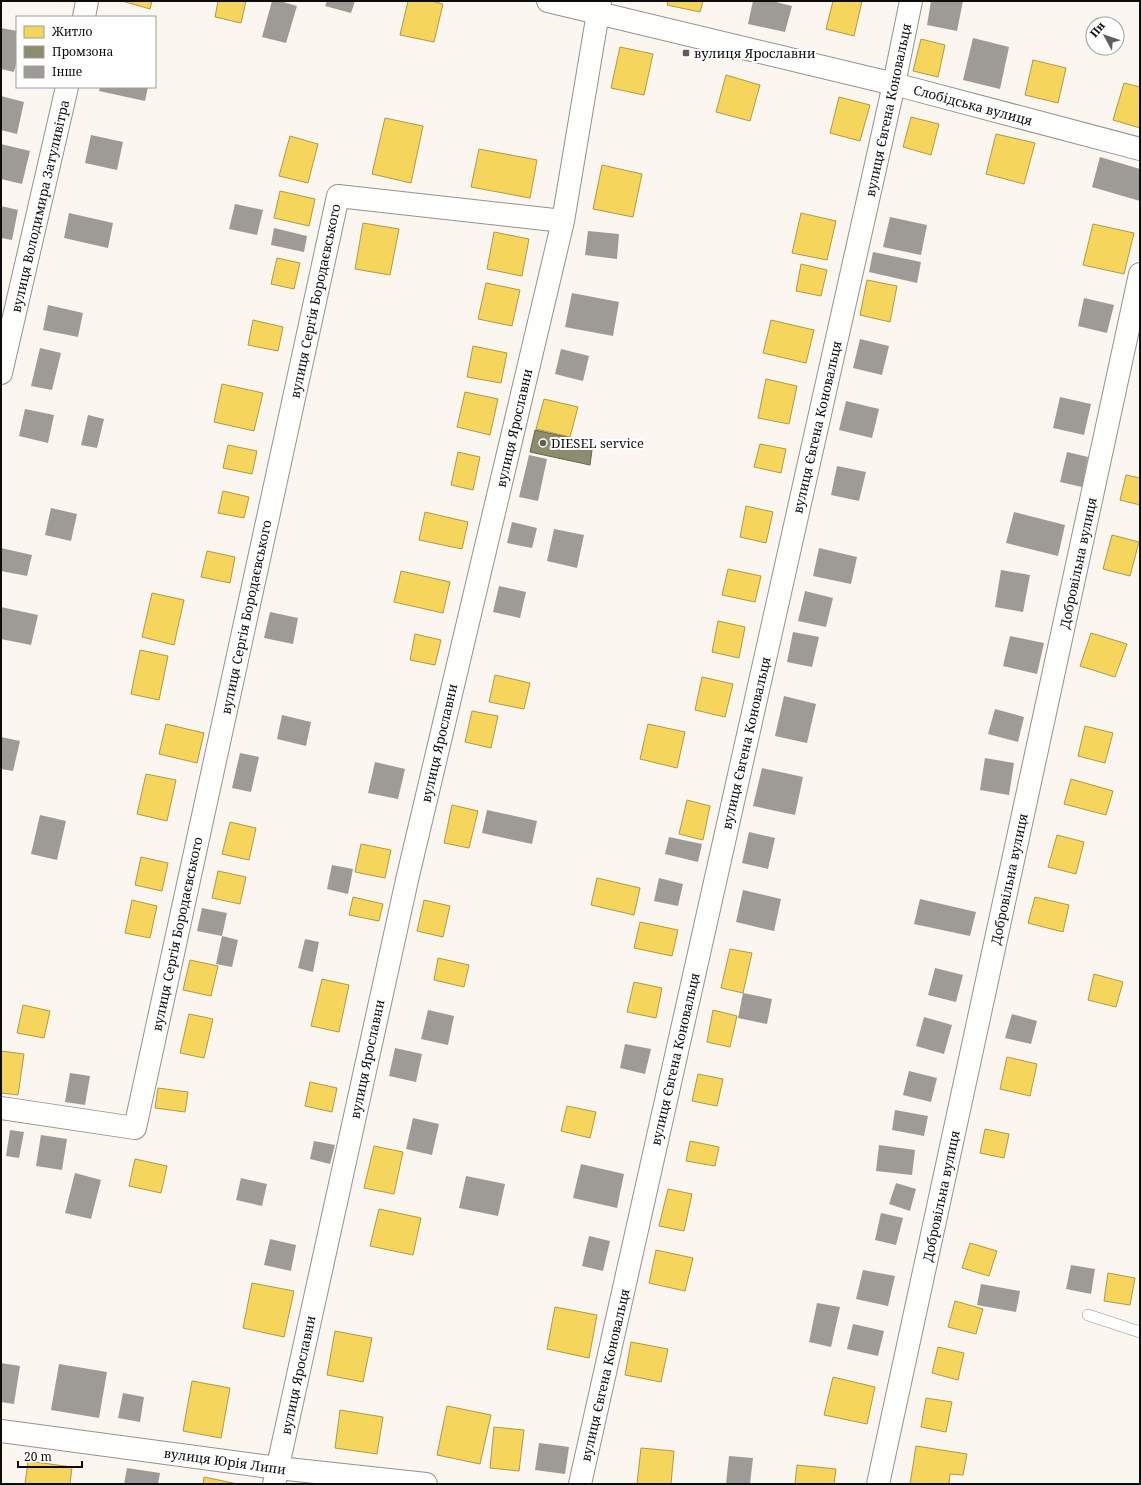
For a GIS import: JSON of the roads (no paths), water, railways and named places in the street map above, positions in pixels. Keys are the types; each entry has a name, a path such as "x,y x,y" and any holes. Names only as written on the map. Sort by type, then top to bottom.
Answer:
{"street":[{"path":"84,16 87,1"},
{"name":"Слобідська вулиця","path":"548,1 598,7 1140,149"},
{"name":"вулиця Євгена Коновальця","path":"580,1484 894,84 911,1"},
{"name":"вулиця Ярославни","path":"276,1476 406,880 563,221 598,7"},
{"name":"вулиця Володимира Затуливітра","path":"1,373 67,88"},
{"name":"вулиця Сергія Бородаєвського","path":"1,1108 135,1128 338,196 563,221"},
{"name":"Добровільна вулиця","path":"878,1484 1140,274"},
{"name":"вулиця Юрія Липи","path":"1,1431 276,1476 426,1484"}],"lane":[{"path":"1088,1315 1140,1332"}],"place":[{"name":"вулиця Ярославни","path":"686,53"},
{"name":"DIESEL service","path":"543,443"}]}
